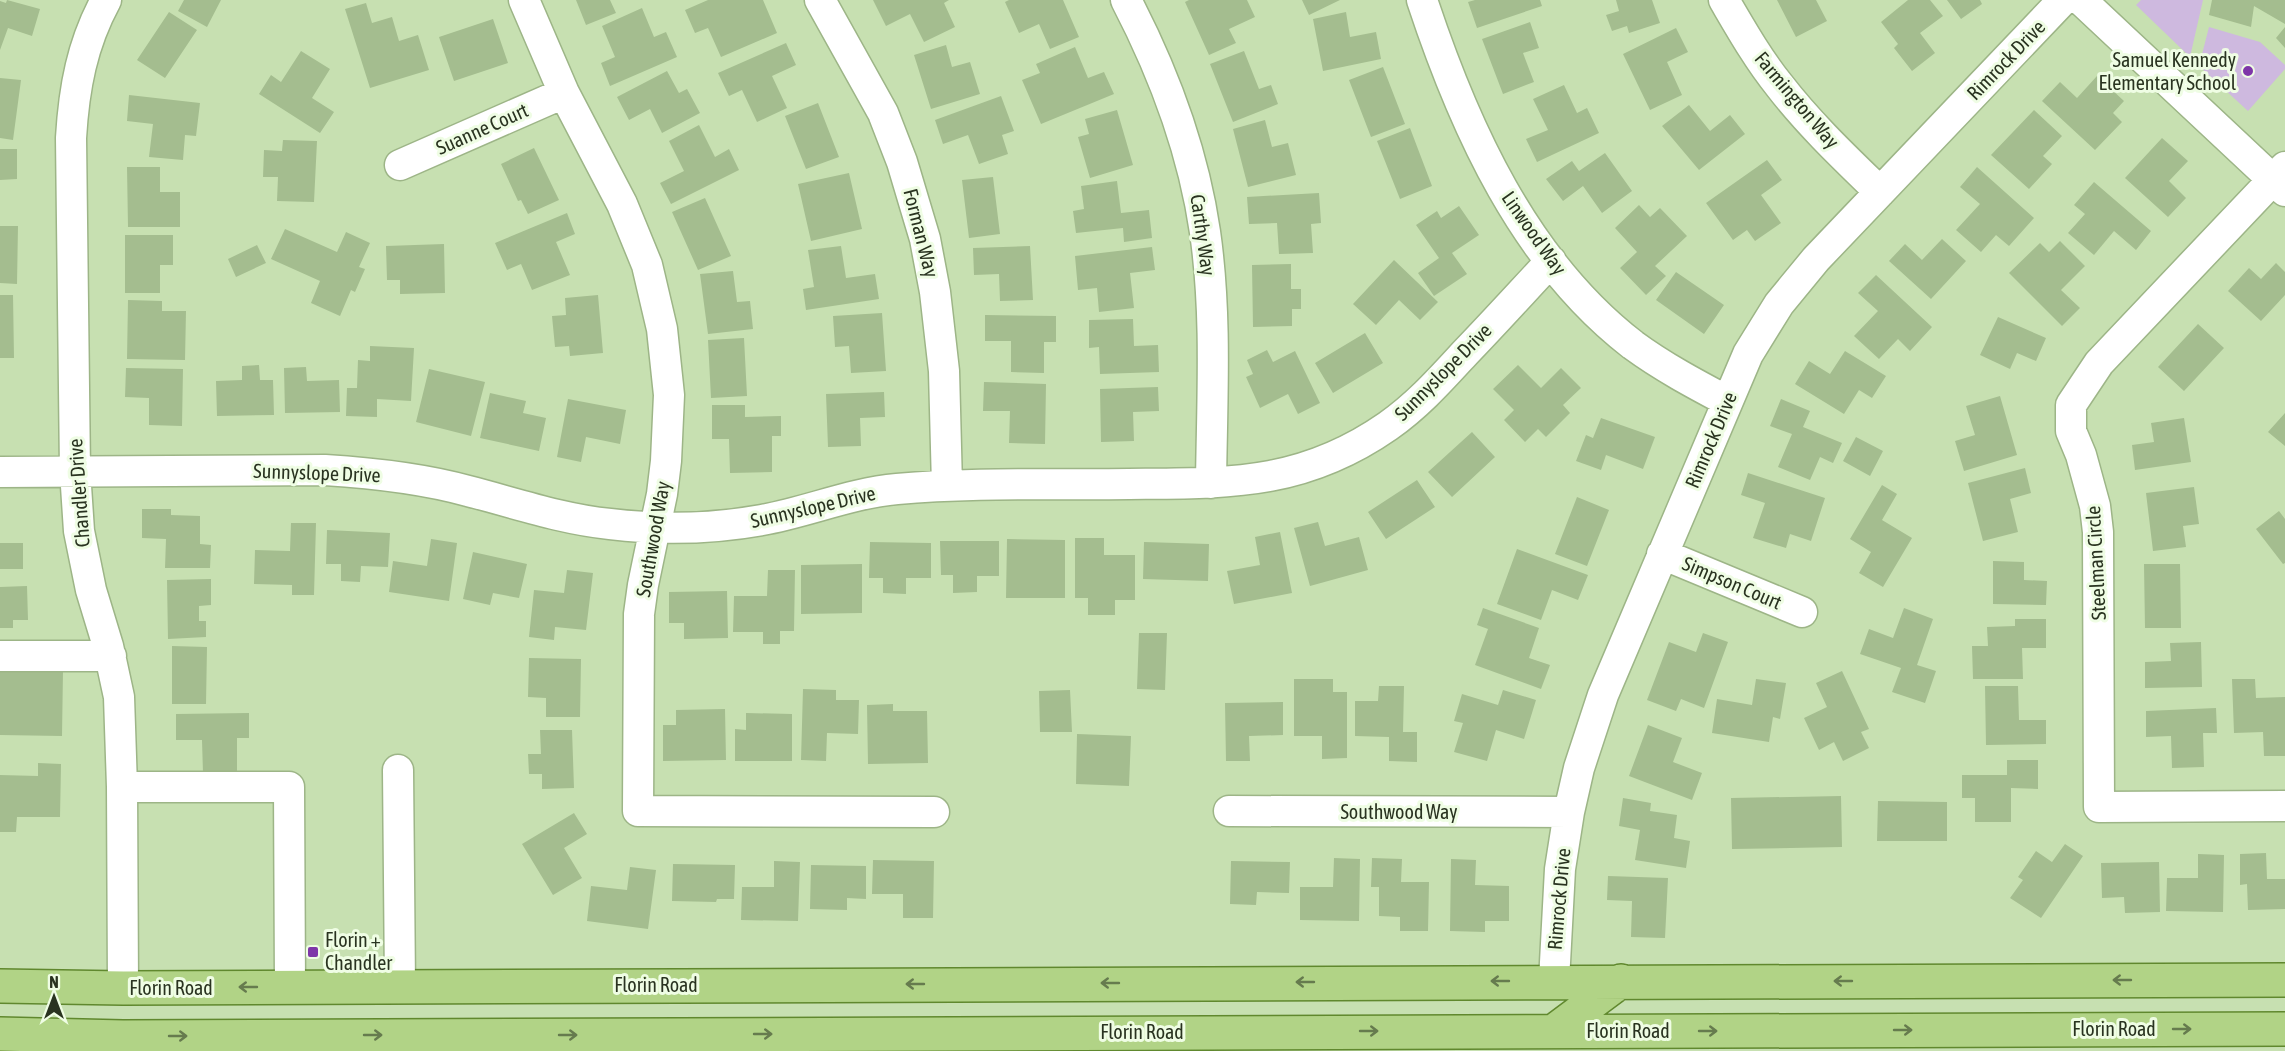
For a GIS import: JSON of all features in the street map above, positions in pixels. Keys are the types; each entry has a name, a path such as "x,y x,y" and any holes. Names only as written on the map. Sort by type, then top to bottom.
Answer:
{"main road":[{"name":"Florin Road","path":"0,986 123,988 2285,980"},
{"path":"1482,1030 1554,981"},
{"path":"1554,1041 1621,981"},
{"path":"123,1044 188,987"},
{"path":"56,1034 123,988"},
{"name":"Florin Road","path":"0,1034 56,1034 123,1044 1482,1030 1554,1041 2285,1029"}],"street":[{"name":"Chandler Drive","path":"106,0 85,47 73,104 71,138 75,471 79,531 91,590 111,656 119,697 123,988"},
{"name":"Southwood Way","path":"524,0 564,93 622,204 647,265 662,329 669,395 669,428 662,494 639,614 638,812 934,812"},
{"name":"Forman Way","path":"820,0 883,113 902,162 925,239 935,292 944,371 947,486"},
{"name":"Carthy Way","path":"1126,0 1157,63 1181,129 1201,210 1212,304 1211,483"},
{"name":"Linwood Way","path":"1422,0 1461,108 1485,157 1512,204 1551,261 1588,305 1632,344 1681,376 1727,400"},
{"name":"Farmington Way","path":"1724,0 1779,85 1824,138 1880,192"},
{"name":"Rimrock Drive","path":"1554,981 1560,869 1579,768 1604,695 1748,354 1779,304 1816,259 2063,0"},
{"path":"2094,4 2281,179"},
{"name":"Suanne Court","path":"400,165 564,93"},
{"name":"Steelman Circle","path":"2281,179 2099,363 2071,405 2071,431 2087,476 2095,506 2098,532 2099,807 2285,806"},
{"name":"Sunnyslope Drive","path":"0,472 324,470 360,472 396,476 465,490 554,515 608,524 654,528 708,526 763,520 868,493 894,489 947,486 1239,482 1293,472 1343,453 1382,430 1431,390 1551,261"},
{"name":"Simpson Court","path":"1662,554 1802,612"},
{"path":"0,656 111,656"},
{"path":"398,770 400,986"},
{"path":"122,787 289,787 290,987"},
{"name":"Southwood Way","path":"1229,812 1569,812"}],"shaded area":[{"path":"2141,0 2203,0 2190,57 2136,5"},
{"path":"2209,27 2260,42 2285,65 2285,69 2248,111 2199,66"}],"building":[{"path":"7,0 40,9 32,36 8,28 0,50 0,1 6,3"},
{"path":"184,0 221,0 207,27 178,11"},
{"path":"576,0 610,0 616,13 586,25"},
{"path":"708,0 763,0 777,33 721,57 708,28 695,33 685,10"},
{"path":"873,0 949,0 944,3 955,27 924,42 910,14 886,26"},
{"path":"1009,0 1063,0 1079,37 1050,49 1039,24 1019,33 1005,2"},
{"path":"1189,0 1247,0 1255,17 1229,29 1236,43 1209,55 1185,2"},
{"path":"1302,0 1340,0 1309,15"},
{"path":"1475,0 1540,0 1542,6 1477,28 1468,2"},
{"path":"1616,0 1652,0 1660,23 1629,33 1627,26 1612,31 1606,15 1619,11"},
{"path":"1777,0 1816,0 1827,21 1796,37"},
{"path":"1908,0 1930,0 1943,16 1920,33 1935,53 1912,71 1894,48 1898,44 1881,22"},
{"path":"1947,0 1980,0 1982,4 1961,19"},
{"path":"2212,0 2285,0 2285,24 2254,6 2251,27 2209,15"},
{"path":"366,3 372,23 392,17 399,41 418,35 429,70 370,88 345,9"},
{"path":"642,8 654,37 666,32 677,57 610,86 601,63 615,57 602,26"},
{"path":"169,12 197,30 165,78 137,60"},
{"path":"1346,12 1350,37 1376,32 1381,59 1323,71 1313,19"},
{"path":"493,19 508,63 454,81 439,37"},
{"path":"1530,22 1539,48 1523,53 1534,82 1503,94 1482,39"},
{"path":"2285,27 2285,48 2276,38"},
{"path":"1676,28 1688,52 1667,62 1682,95 1650,110 1623,54"},
{"path":"786,43 796,65 772,76 787,108 757,122 742,90 729,96 718,73"},
{"path":"946,45 952,67 970,62 980,94 931,109 914,55"},
{"path":"1075,47 1088,78 1104,72 1114,94 1041,124 1022,80 1040,73 1036,64"},
{"path":"301,51 330,69 312,98 334,112 320,133 259,94 271,75 281,82"},
{"path":"1244,51 1259,89 1271,85 1278,104 1233,122 1210,64"},
{"path":"1383,67 1405,124 1371,137 1349,80"},
{"path":"667,71 679,93 687,89 700,113 662,133 650,109 629,120 617,97"},
{"path":"2097,76 2124,101 2113,113 2122,122 2095,150 2042,101 2060,82 2077,98"},
{"path":"0,78 21,80 13,140 0,138"},
{"path":"1564,85 1577,113 1587,108 1599,133 1537,162 1526,139 1548,130 1533,99"},
{"path":"129,95 200,103 196,136 185,135 183,160 149,157 153,124 127,121"},
{"path":"1001,96 1014,131 1002,135 1008,154 979,164 968,135 943,144 935,120"},
{"path":"818,103 839,157 806,169 785,116"},
{"path":"1689,105 1710,131 1730,115 1745,134 1699,170 1662,126"},
{"path":"1117,110 1133,165 1090,178 1078,137 1089,134 1085,119"},
{"path":"2034,110 2062,136 2043,156 2052,164 2029,189 1991,155"},
{"path":"1265,120 1272,147 1288,143 1296,175 1248,187 1233,129"},
{"path":"699,125 715,157 729,149 739,170 671,204 660,183 684,171 669,141"},
{"path":"1410,128 1432,186 1400,199 1377,141"},
{"path":"2162,138 2188,161 2169,181 2186,198 2168,217 2125,178"},
{"path":"283,140 317,141 314,202 277,201 278,177 263,177 264,150 282,151"},
{"path":"534,148 559,200 528,214 521,200 518,201 501,164"},
{"path":"0,149 17,149 17,179 0,180"},
{"path":"1605,153 1632,191 1602,213 1583,186 1563,201 1546,179 1572,161 1579,171"},
{"path":"1767,160 1782,180 1761,195 1781,223 1755,241 1747,230 1733,240 1706,203"},
{"path":"127,167 160,167 160,192 180,192 180,227 128,227"},
{"path":"1977,167 2034,218 2009,246 1996,235 1981,252 1956,230 1980,204 1960,187"},
{"path":"849,173 862,229 811,241 798,184"},
{"path":"993,177 1000,234 969,238 962,180"},
{"path":"1117,181 1121,213 1149,210 1152,238 1124,242 1123,228 1076,233 1073,211 1084,209 1081,186"},
{"path":"2094,182 2151,231 2136,250 2114,231 2094,255 2068,233 2085,214 2074,205"},
{"path":"1319,193 1321,223 1311,224 1313,253 1279,254 1277,223 1249,224 1247,197"},
{"path":"705,198 731,256 698,270 672,212"},
{"path":"1639,205 1650,217 1660,208 1687,236 1655,266 1666,276 1646,295 1620,268 1637,252 1615,228"},
{"path":"1459,206 1479,235 1452,253 1467,274 1434,296 1418,273 1439,258 1416,225 1437,211 1441,218"},
{"path":"567,213 575,234 556,242 570,275 532,290 521,264 507,270 495,243"},
{"path":"0,226 18,226 17,284 0,283"},
{"path":"285,229 337,252 346,232 370,243 359,267 365,269 355,292 351,290 340,316 311,303 320,281 271,259"},
{"path":"125,235 173,235 173,265 160,265 160,293 125,293"},
{"path":"1942,239 1966,261 1931,299 1889,261 1905,244 1922,260"},
{"path":"2060,241 2085,266 2061,290 2080,308 2062,326 2009,273 2040,243 2049,252"},
{"path":"444,244 445,293 400,294 400,280 387,280 386,246"},
{"path":"257,245 266,263 236,277 228,259"},
{"path":"841,246 846,278 875,274 879,299 806,310 803,289 814,287 808,250"},
{"path":"1030,246 1033,300 1000,301 999,274 974,275 973,248"},
{"path":"1152,247 1155,270 1130,273 1134,308 1099,312 1097,288 1078,290 1075,256"},
{"path":"1394,260 1438,302 1420,320 1399,300 1376,325 1353,304"},
{"path":"2276,263 2285,272 2285,295 2261,321 2228,291 2249,268 2261,279"},
{"path":"1291,264 1291,289 1301,289 1301,309 1292,309 1292,326 1253,327 1252,265"},
{"path":"733,271 737,302 750,301 753,329 708,334 700,274"},
{"path":"1676,272 1724,305 1704,334 1656,300"},
{"path":"1876,275 1932,327 1910,351 1898,339 1879,359 1854,336 1878,311 1858,293"},
{"path":"0,295 13,295 14,358 0,358"},
{"path":"598,295 603,353 570,356 569,346 555,347 552,316 566,315 565,298"},
{"path":"128,300 162,301 162,311 186,311 185,360 127,359"},
{"path":"882,313 886,371 851,373 849,346 835,347 833,316"},
{"path":"985,315 1056,316 1056,342 1044,342 1044,373 1011,372 1011,341 985,341"},
{"path":"1998,317 2046,338 2036,361 2017,353 2010,369 1980,355"},
{"path":"1133,319 1134,346 1158,345 1159,372 1100,374 1099,347 1089,348 1089,320"},
{"path":"2198,324 2224,348 2184,391 2158,367"},
{"path":"1365,333 1383,363 1333,393 1315,363"},
{"path":"744,338 747,396 711,398 708,340"},
{"path":"370,346 414,348 411,401 377,399 377,417 346,416 347,388 357,388 358,360 370,361"},
{"path":"1267,350 1273,362 1295,351 1320,403 1298,414 1288,394 1260,408 1246,377 1253,374 1247,360"},
{"path":"1845,351 1886,376 1872,398 1859,390 1844,414 1795,384 1809,361 1830,374"},
{"path":"259,365 260,380 273,380 274,415 217,416 216,381 242,380 242,366"},
{"path":"1518,365 1541,388 1561,368 1581,388 1563,405 1570,413 1546,437 1538,429 1525,442 1504,420 1514,410 1493,389"},
{"path":"306,367 307,381 339,380 340,412 285,413 284,368"},
{"path":"126,368 183,369 182,426 149,425 149,398 125,397"},
{"path":"429,369 485,382 471,436 416,422"},
{"path":"984,382 1046,384 1045,444 1009,443 1010,411 983,411"},
{"path":"1158,387 1159,411 1133,412 1134,441 1101,442 1100,389"},
{"path":"884,392 885,417 860,418 861,446 828,447 826,394"},
{"path":"490,393 526,401 523,413 546,418 539,451 480,438"},
{"path":"2000,396 2017,455 1964,471 1955,441 1975,435 1966,406"},
{"path":"568,399 626,410 620,444 586,437 581,462 557,457"},
{"path":"1781,399 1810,411 1803,427 1842,443 1833,463 1820,457 1810,480 1778,467 1792,434 1770,426"},
{"path":"712,405 745,405 745,417 781,416 781,436 772,436 772,472 730,473 729,439 712,439"},
{"path":"2285,413 2285,446 2268,432"},
{"path":"1601,418 1655,437 1643,469 1606,455 1601,470 1576,461 1586,435 1593,438"},
{"path":"2184,418 2191,462 2135,470 2132,445 2154,442 2151,423"},
{"path":"1472,432 1495,457 1452,497 1428,472"},
{"path":"1856,437 1883,451 1870,476 1843,461"},
{"path":"2025,468 2031,493 2010,499 2018,532 1983,541 1968,483"},
{"path":"1748,473 1825,498 1811,541 1790,534 1786,548 1753,538 1765,503 1741,495"},
{"path":"1417,480 1435,507 1386,539 1368,512"},
{"path":"1882,485 1897,494 1882,520 1912,538 1883,587 1859,573 1871,552 1850,539"},
{"path":"2194,487 2199,524 2183,526 2186,547 2153,551 2146,493"},
{"path":"1577,497 1609,510 1587,566 1555,554"},
{"path":"142,509 171,509 171,515 200,516 200,544 211,545 210,568 165,568 166,539 142,538"},
{"path":"2279,511 2285,519 2285,563 2283,564 2256,529"},
{"path":"1318,522 1325,546 1359,537 1368,570 1310,586 1294,528"},
{"path":"291,523 316,523 314,595 292,595 292,585 254,584 255,550 290,551"},
{"path":"327,530 390,533 388,567 361,566 360,582 341,581 341,564 326,564"},
{"path":"1280,532 1292,593 1234,604 1227,571 1260,565 1255,537"},
{"path":"1075,538 1104,538 1104,555 1135,555 1135,600 1115,600 1115,615 1088,615 1088,598 1075,598"},
{"path":"431,539 457,543 449,601 389,592 393,561 427,566"},
{"path":"1007,539 1065,540 1065,598 1006,598"},
{"path":"940,541 999,541 999,576 977,576 977,592 953,593 953,575 941,575"},
{"path":"870,542 931,543 931,578 906,578 906,594 883,593 883,578 869,578"},
{"path":"1144,542 1209,544 1208,581 1143,579"},
{"path":"0,543 23,543 23,569 0,569"},
{"path":"1517,549 1588,575 1578,600 1552,590 1541,620 1497,604"},
{"path":"473,552 527,564 519,598 493,593 490,605 463,599"},
{"path":"1993,561 2024,562 2024,580 2047,581 2046,605 1993,604"},
{"path":"862,564 862,613 801,614 801,565"},
{"path":"2144,564 2180,564 2181,628 2145,628"},
{"path":"567,570 593,573 586,630 555,627 554,640 529,637 534,590 564,593"},
{"path":"768,570 795,570 794,631 780,631 780,644 763,644 763,632 733,632 734,596 767,596"},
{"path":"211,579 211,605 199,606 199,621 206,621 206,637 168,639 167,580"},
{"path":"27,586 28,620 13,620 13,628 0,628 0,587"},
{"path":"727,591 728,638 684,639 684,623 669,623 669,592"},
{"path":"1483,608 1539,628 1529,658 1550,665 1541,689 1475,665 1488,629 1477,625"},
{"path":"1904,608 1933,619 1917,665 1936,671 1925,703 1892,692 1901,668 1860,654 1869,629 1893,638"},
{"path":"2015,619 2046,619 2046,648 2022,648 2023,679 1973,679 1972,646 1988,646 1987,627 2015,626"},
{"path":"1139,633 1167,633 1165,690 1137,689"},
{"path":"1703,633 1728,642 1704,708 1681,699 1676,711 1647,700 1669,642 1696,652"},
{"path":"2201,642 2202,687 2145,688 2145,662 2171,661 2170,643"},
{"path":"172,646 207,647 206,704 172,704"},
{"path":"529,658 581,659 580,717 546,717 546,698 528,697"},
{"path":"0,664 63,670 62,736 0,735"},
{"path":"1842,671 1869,729 1861,732 1869,748 1843,761 1834,742 1819,750 1804,718 1827,707 1816,683"},
{"path":"1294,679 1333,679 1333,692 1347,692 1347,758 1322,759 1322,736 1294,736"},
{"path":"1756,679 1786,683 1780,719 1773,717 1769,742 1712,733 1717,699 1752,705"},
{"path":"2232,679 2255,679 2256,698 2285,697 2285,756 2264,756 2263,732 2234,733"},
{"path":"1379,686 1404,686 1403,732 1417,732 1417,762 1389,761 1389,737 1355,736 1355,701 1378,701"},
{"path":"1985,686 2018,686 2019,720 2046,720 2046,744 1986,745"},
{"path":"803,689 836,690 836,700 859,700 858,734 827,733 826,761 801,760"},
{"path":"1070,690 1072,732 1040,732 1039,691"},
{"path":"1503,690 1536,700 1524,739 1496,730 1487,761 1454,752 1463,723 1454,721 1462,694 1498,705"},
{"path":"1283,702 1283,735 1249,736 1250,761 1226,761 1225,703"},
{"path":"893,704 893,711 927,711 928,763 868,764 867,705"},
{"path":"2216,708 2217,733 2203,733 2204,767 2172,768 2171,736 2146,737 2146,711"},
{"path":"725,709 726,760 663,761 663,725 676,725 676,710"},
{"path":"249,713 249,738 237,738 237,773 203,773 202,740 176,740 176,714"},
{"path":"746,713 792,714 792,761 735,761 735,729 746,730"},
{"path":"1648,725 1682,738 1673,762 1702,773 1692,800 1629,776"},
{"path":"540,730 572,730 574,788 542,789 542,774 529,774 528,754 541,754"},
{"path":"1077,734 1131,736 1129,786 1076,784"},
{"path":"2007,760 2038,760 2038,789 2011,788 2011,822 1975,822 1975,798 1962,798 1962,775 2007,775"},
{"path":"38,763 61,764 60,817 17,817 16,832 0,832 0,775 38,776"},
{"path":"1841,796 1842,847 1732,849 1731,798"},
{"path":"1623,798 1651,803 1650,811 1677,815 1674,838 1690,841 1686,868 1635,860 1640,830 1619,826"},
{"path":"1878,801 1947,802 1947,841 1877,841"},
{"path":"574,813 587,834 564,848 582,878 553,895 522,844"},
{"path":"2065,844 2083,856 2041,918 2010,898 2023,880 2018,877 2036,851 2052,862"},
{"path":"2266,853 2267,879 2285,879 2285,909 2248,910 2247,884 2240,885 2240,854"},
{"path":"2198,854 2224,855 2223,912 2166,911 2167,878 2198,878"},
{"path":"1334,858 1360,859 1359,921 1300,920 1300,887 1333,887"},
{"path":"1372,858 1402,859 1401,882 1429,882 1428,931 1400,931 1400,917 1379,916 1379,887 1371,887"},
{"path":"1451,859 1476,860 1475,885 1509,886 1509,921 1485,921 1485,932 1450,931"},
{"path":"873,860 934,861 933,918 903,918 903,894 872,894"},
{"path":"774,861 800,862 798,921 741,920 742,887 774,887"},
{"path":"1231,861 1290,862 1289,893 1257,892 1256,905 1230,904"},
{"path":"2159,862 2160,912 2125,913 2124,897 2102,898 2101,863"},
{"path":"673,864 735,865 734,899 717,899 716,902 672,901"},
{"path":"811,865 866,866 866,899 847,898 847,910 810,909"},
{"path":"630,867 656,870 648,929 587,921 591,886 627,890"},
{"path":"1608,876 1668,878 1665,938 1631,937 1632,901 1607,900"}],"place":[{"name":"Samuel Kennedy Elementary School","path":"2248,71"},
{"name":"Florin + Chandler","path":"313,952"}]}
